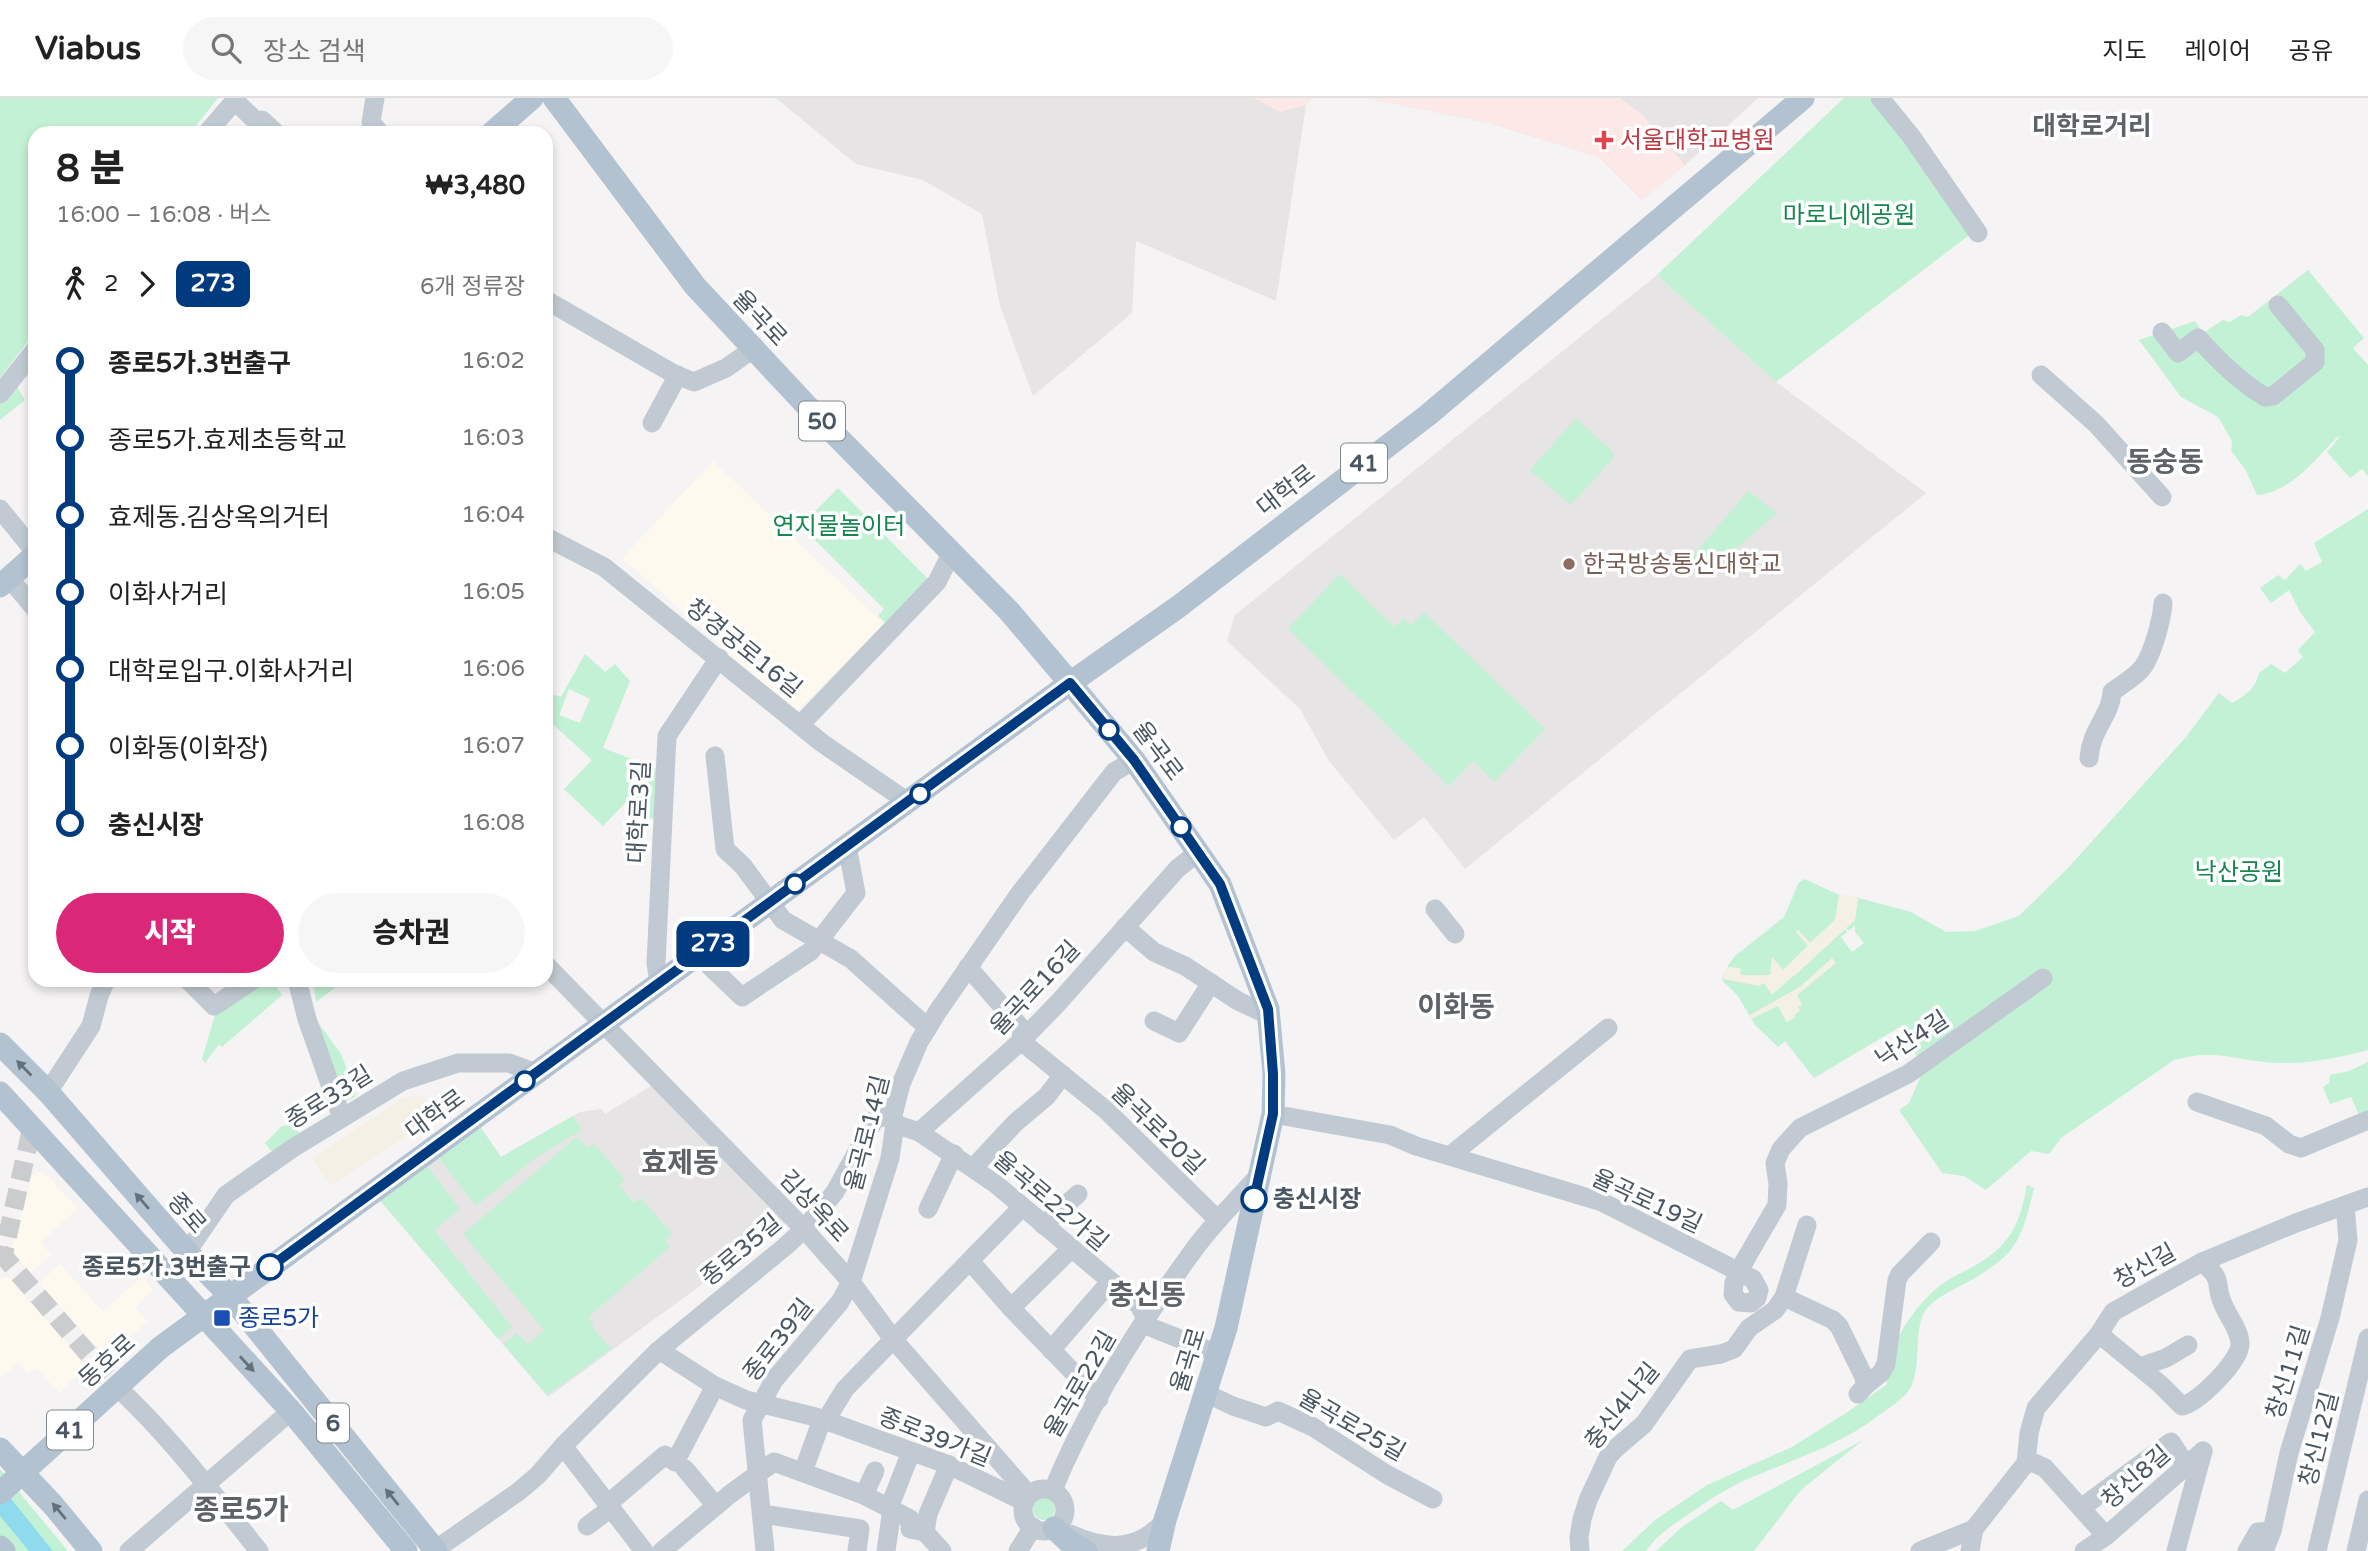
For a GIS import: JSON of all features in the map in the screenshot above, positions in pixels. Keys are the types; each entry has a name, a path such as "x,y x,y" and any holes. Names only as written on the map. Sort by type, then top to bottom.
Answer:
{"main road":[{"path":"500,126 532,98"},
{"name":"율곡로","path":"554,98 573,109 695,286 1009,611 1134,760 1220,884 1268,1015 1273,1114 1226,1328 1165,1520 1158,1551"},
{"name":"대학로","path":"203,1317 1070,683 1178,607 1428,415 1803,98"},
{"path":"5,582 28,561"},
{"name":"종로","path":"0,1044 48,1092 187,1252 230,1297 435,1550"},
{"name":"6","path":"0,1093 291,1411 406,1551"},
{"name":"동호로","path":"21,1475 161,1347 203,1317"},
{"path":"0,1449 21,1475 53,1504 91,1551"},
{"name":"41","path":"0,1493 21,1475"},
{"path":"1049,1527 1086,1551"},
{"path":"0,1547 4,1551"}],"street":[{"path":"370,126 375,98"},
{"path":"1880,98 1911,136 1978,233"},
{"path":"213,126 236,99 256,121 262,120 268,126"},
{"path":"2162,332 2178,354 2198,338 2223,366 2248,387 2265,397 2273,396 2315,362 2315,350 2278,305"},
{"path":"553,310 694,382 726,368 753,349"},
{"path":"0,394 28,359"},
{"path":"652,423 678,375"},
{"path":"2040,375 2096,424 2162,497"},
{"path":"0,509 28,545"},
{"name":"창경궁로16길","path":"553,541 604,567 800,724 908,802"},
{"path":"800,724 937,582 952,552"},
{"path":"5,582 28,602"},
{"path":"2089,758 2090,743 2112,701 2112,692 2142,668 2150,654 2163,603"},
{"name":"대학로3길","path":"659,983 656,963 667,736 719,657"},
{"path":"715,756 725,849 743,866 783,920 851,959 928,1028"},
{"name":"율곡로14길","path":"851,1282 890,1158 901,1084 928,1028 1020,893 1114,772 1134,760"},
{"path":"698,955 742,997 811,951 856,893 847,846"},
{"name":"율곡로16길","path":"919,1132 1021,1041 1177,869 1198,852"},
{"path":"1435,909 1455,934"},
{"path":"1125,927 1154,952 1185,966 1238,1001 1268,1015"},
{"path":"968,967 1022,1029 1021,1041"},
{"name":"김상옥로","path":"553,972 804,1229 851,1282 893,1339 1027,1499"},
{"name":"낙산4길","path":"1800,1128 1908,1074 2043,978"},
{"path":"1154,1021 1179,1032 1211,984"},
{"path":"48,1092 91,1026 103,987"},
{"path":"195,987 214,1006 242,987"},
{"path":"299,987 307,1019 342,1118"},
{"path":"1451,1155 1608,1028"},
{"name":"율곡로20길","path":"1021,1041 1107,1111 1218,1220"},
{"name":"종로33길","path":"187,1252 226,1195 293,1148 403,1081 458,1063 509,1063 536,1073"},
{"path":"973,1168 1015,1124 1047,1096 1063,1075"},
{"path":"2197,1102 2266,1126 2297,1148 2307,1147 2368,1120"},
{"name":"율곡로19길","path":"1273,1114 1390,1135 1416,1146 1602,1202 1753,1279 1758,1285 1757,1298 1751,1303 1739,1302 1732,1294 1734,1283 1744,1262 1777,1205 1775,1163 1781,1149 1800,1128"},
{"name":"종로35길","path":"435,1550 538,1475 563,1446 659,1350 804,1229 835,1192 874,1119 894,1119"},
{"path":"894,1119 919,1132"},
{"name":"율곡로22가길","path":"919,1132 973,1168 1139,1305 1150,1327 1218,1354"},
{"name":"율곡로22가길","path":"928,1209 954,1154"},
{"name":"율곡로22길","path":"1053,1490 1073,1442 1145,1321 1190,1254 1260,1174"},
{"path":"1043,1225 1078,1194"},
{"name":"창신길","path":"2026,1463 2029,1433 2036,1408 2099,1334 2113,1312 2202,1262 2368,1197"},
{"name":"창신11길","path":"2264,1551 2272,1531 2289,1453 2330,1318 2348,1240 2345,1205"},
{"path":"803,1472 820,1425 845,1389 1022,1207"},
{"name":"충신4나길","path":"1580,1551 1582,1519 1601,1471 1615,1449 1644,1424 1690,1359 1727,1353 1734,1349 1749,1328 1767,1317 1784,1297 1807,1225"},
{"path":"1784,1297 1836,1323 1862,1383 1881,1373 1890,1355 1897,1280 1931,1242"},
{"path":"1011,1308 1071,1249"},
{"path":"970,1261 1011,1308 1099,1399"},
{"path":"2099,1334 2182,1406 2191,1403 2212,1385 2240,1351 2240,1339 2223,1304 2219,1283 2213,1272 2202,1262"},
{"name":"종로39길","path":"765,1551 752,1420 774,1380 840,1302 851,1282"},
{"path":"1051,1350 1110,1282"},
{"name":"창신12길","path":"2317,1551 2368,1338"},
{"path":"2140,1367 2165,1358 2188,1345"},
{"path":"659,1350 715,1385 759,1403"},
{"path":"587,1526 665,1455 675,1462 715,1385"},
{"path":"117,1387 139,1407 259,1551"},
{"name":"율곡로25길","path":"1205,1393 1266,1417 1278,1411 1307,1423 1385,1474 1433,1499"},
{"name":"종로39가길","path":"759,1403 825,1420 948,1465 1027,1499"},
{"path":"129,1551 291,1411"},
{"path":"2081,1508 2171,1442 2182,1459"},
{"path":"563,1446 644,1551"},
{"name":"창신8길","path":"2084,1551 2106,1536 2203,1451 2176,1551"},
{"path":"886,1551 890,1509 911,1452"},
{"path":"662,1551 774,1462 864,1495 910,1519 911,1529 934,1545"},
{"path":"1970,1551 1974,1529 2026,1463 2045,1468 2106,1536"},
{"path":"934,1545 928,1514 948,1465"},
{"path":"685,1469 716,1506"},
{"path":"864,1495 875,1471"},
{"path":"1017,1551 1049,1527 1063,1517 1061,1497 1053,1490 1044,1488 1035,1490 1027,1499 1023,1512 1027,1522 1049,1527 1092,1543 1128,1548 1156,1532 1165,1520"},
{"path":"2356,1551 2368,1500"},
{"path":"762,1514 859,1529 857,1551"},
{"path":"1920,1551 1974,1529"},
{"path":"2247,1551 2258,1532 2272,1531"}],"shaded area":[{"path":"776,98 1312,98 1306,105 1276,301 1136,241 1132,313 1033,396 1000,306 982,214 923,180 856,164"},
{"path":"1254,98 1312,98 1306,105 1280,112"},
{"name":"서울대학교병원","path":"1367,98 1758,98 1685,165 1642,200 1599,157 1489,123"},
{"name":"서울대학교병원","path":"1367,98 1620,98 1642,114 1685,165 1642,200 1599,157 1489,123"},
{"name":"한국방송통신대학교","path":"1657,275 1776,382 1926,493 1465,869 1424,817 1394,840 1329,761 1300,709 1227,641 1235,615"},
{"path":"713,461 884,624 796,712 622,558"},
{"path":"654,1084 786,1223 548,1397 376,1196 477,1122 501,1157 580,1112 601,1109 605,1114"},
{"path":"43,1171 78,1208 41,1242 51,1255 30,1274 11,1249 32,1175"},
{"path":"60,1264 103,1311 141,1277 153,1290 135,1307 148,1321 109,1357 103,1354 39,1283"},
{"path":"8,1277 88,1366 59,1393 36,1368 28,1373 18,1363 0,1378 0,1283 1,1278"}],"green space":[{"path":"0,98 218,98 196,126 28,126 28,341 0,378"},
{"name":"마로니에공원","path":"1844,98 1874,98 1972,233 1776,382 1657,275"},
{"path":"2308,270 2364,338 2353,348 2368,365 2368,476 2362,469 2350,478 2327,452 2338,436 2291,482 2269,493 2257,495 2245,469 2231,451 2232,441 2218,417 2181,397 2139,340 2195,321 2203,333 2223,320 2230,322 2241,315 2248,317"},
{"path":"16,385 25,400 0,420 0,403"},
{"path":"1576,418 1614,453 1613,458 1571,505 1530,470"},
{"name":"연지물놀이터","path":"838,488 932,583 886,623 878,616 884,609 801,526"},
{"path":"1748,491 1777,513 1707,573 1692,557"},
{"name":"낙산공원","path":"2368,509 2368,1050 2300,1063 2263,1062 2215,1055 2174,1060 2061,1138 2049,1154 2031,1151 1986,1190 1964,1176 1942,1173 1899,1110 1909,1103 1923,1071 1903,1025 1814,1078 1785,1041 1778,1047 1755,1025 1738,996 1722,980 1735,956 1784,917 1799,882 1805,879 1839,895 1911,912 1946,932 1975,931 2019,916 2068,868 2186,737 2219,693 2232,703 2249,691 2259,673 2271,664 2285,673 2303,657 2298,650 2315,632 2300,612 2289,590 2271,603 2260,588 2278,575 2285,580 2300,564 2306,571 2322,562 2314,543","holes":["1835,920 1855,920 1846,928 1849,931 1855,925 1855,932 1864,943 1852,952 1841,937 1847,932 1845,929 1794,976 1786,967 1808,946 1798,930 1810,943","1832,959 1835,963 1797,995 1798,1007 1787,1022 1778,1005 1752,1018 1751,1015 1800,987"]},
{"path":"1340,574 1394,627 1403,618 1411,625 1424,612 1545,729 1494,782 1473,761 1449,786 1288,629"},
{"path":"585,654 605,672 615,664 630,681 603,748 658,769 656,819 628,816 630,798 603,826 564,789 592,760 553,724 553,694 561,697","holes":["569,689 590,699 580,723 559,715"]},
{"path":"254,987 277,987 282,995 222,1047 219,1044 205,1063 202,1059 215,1015 223,1006"},
{"path":"314,987 336,987 316,1002"},
{"path":"317,1021 341,1054 356,1092 355,1097 346,1101"},
{"path":"2368,1062 2368,1111 2359,1115 2351,1097 2330,1104 2323,1087 2329,1083 2330,1075 2349,1071"},
{"path":"573,1116 582,1130 535,1158 476,1206 435,1153 477,1122 501,1157"},
{"path":"295,1121 300,1136 273,1153 265,1143 281,1127"},
{"path":"577,1137 587,1148 594,1143 625,1180 619,1185 634,1203 641,1198 672,1234 665,1240 670,1247 588,1317 594,1324 592,1327 611,1349 547,1395 503,1344 517,1333 528,1344 544,1330 463,1234"},
{"path":"427,1166 460,1209 434,1230 512,1327 498,1339 380,1200"},
{"path":"2027,1185 2034,1188 2025,1222 2014,1246 1996,1264 1938,1299 1924,1312 1914,1377 1911,1387 1901,1399 1837,1441 1750,1478 1703,1504 1669,1528 1646,1551 1622,1551 1655,1520 1707,1485 1792,1447 1886,1385 1894,1348 1912,1316 1924,1300 1941,1285 1986,1258 2005,1242 2017,1222"},
{"path":"1863,1440 1801,1490 1754,1551 1656,1551 1682,1527 1721,1501 1733,1510"},
{"path":"0,1469 68,1551 12,1551 0,1536"},
{"path":"1044,1498 1052,1501 1055,1509 1052,1517 1044,1520 1036,1517 1033,1509 1036,1501"}],"sand":[{"path":"1839,895 1858,898 1855,920 1772,995 1764,983 1759,986 1723,979 1727,967 1740,968 1741,975 1770,975 1772,957 1783,970 1808,946 1796,932 1798,930 1810,943 1835,920"},
{"path":"1832,958 1836,963 1797,995 1802,1005 1798,1007 1800,1011 1794,1015 1796,1017 1787,1022 1778,1006 1751,1019 1750,1015 1800,987"},
{"path":"422,1095 436,1117 330,1186 312,1158 403,1098"}],"water":[{"path":"0,1485 53,1551 29,1551 0,1516"}],"tunnel":[{"path":"1,1265 32,1127"},
{"path":"0,1252 117,1387"}],"bus line":[{"name":"273","path":"270,1267 1070,683 1134,760 1220,884 1268,1009 1273,1114 1254,1199"}],"place":[{"name":"서울대학교병원","path":"1604,140"},
{"name":"한국방송통신대학교","path":"1569,564"},
{"name":"충신시장","path":"1254,1199"},
{"name":"종로5가.3번출구","path":"270,1267"},
{"name":"종로5가","path":"222,1318"}],"district":[{"name":"대학로거리","path":"2092,126"},
{"name":"동숭동","path":"2165,461"},
{"name":"이화동","path":"1456,1006"},
{"name":"효제동","path":"680,1162"},
{"name":"충신동","path":"1147,1294"},
{"name":"종로5가","path":"241,1509"}]}
